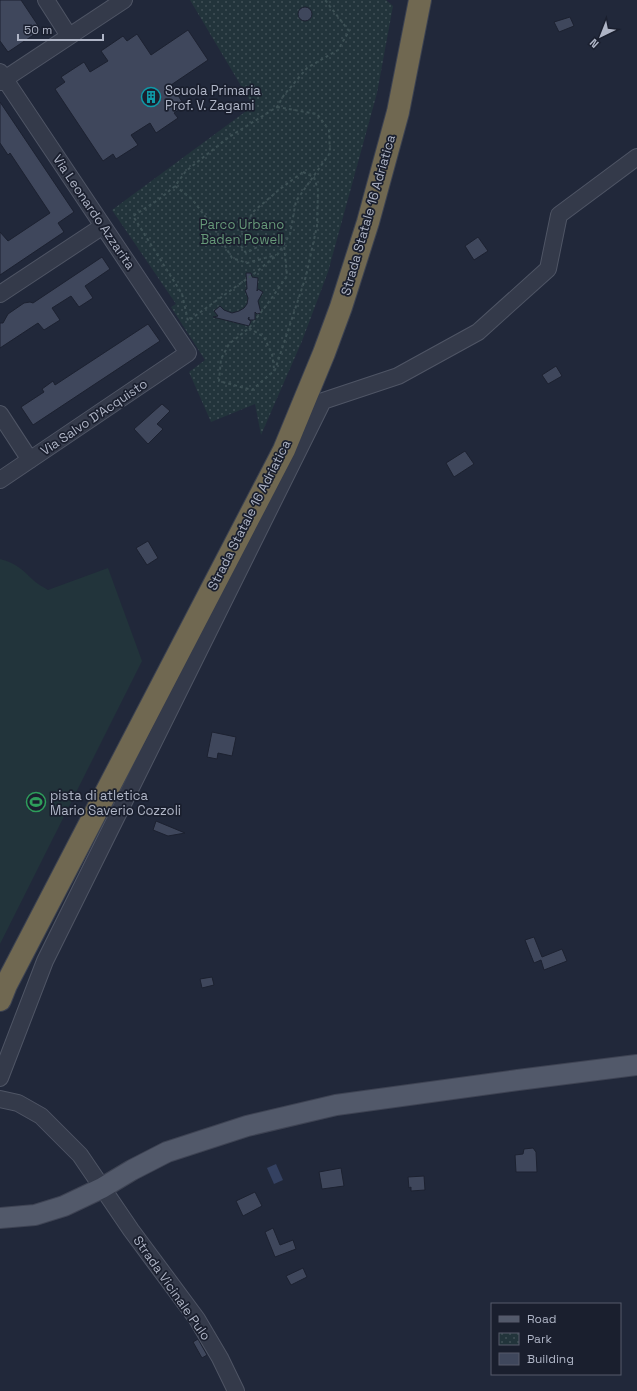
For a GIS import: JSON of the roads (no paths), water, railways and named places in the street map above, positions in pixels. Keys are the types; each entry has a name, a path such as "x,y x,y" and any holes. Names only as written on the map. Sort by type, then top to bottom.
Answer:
{"highway":[{"name":"Strada Statale 16 Adriatica","path":"0,968 271,444 311,347 340,266 373,153 392,73 406,0"},
{"name":"Strada Statale 16 Adriatica","path":"0,1000 6,984 284,450 342,307 366,229 398,112 420,0"}],"main road":[{"path":"0,1218 35,1215 64,1206 102,1188 132,1170 167,1152 247,1126 336,1105 637,1065"}],"street":[{"path":"46,0 69,36"},
{"path":"2,78 124,0"},
{"name":"Via Leonardo Azzarita","path":"2,78 104,226 188,353"},
{"path":"0,1078 45,961 323,401 398,376 478,332 548,269 559,215 637,157"},
{"path":"0,294 104,226"},
{"name":"Via Salvo D'Acquisto","path":"0,480 188,353"},
{"path":"0,414 30,460"},
{"name":"Strada Vicinale Pulo","path":"0,1099 18,1103 41,1116 80,1155 131,1230 196,1319 220,1358 236,1391"}],"water":[{"path":"276,1164 283,1180 274,1184 267,1168"}],"place":[{"name":"Scuola Primaria Prof. V. Zagami","path":"151,97"},
{"name":"pista di atletica Mario Saverio Cozzoli","path":"36,802"}],"park label":[{"name":"Parco Urbano Baden Powell","path":"242,232"}]}
